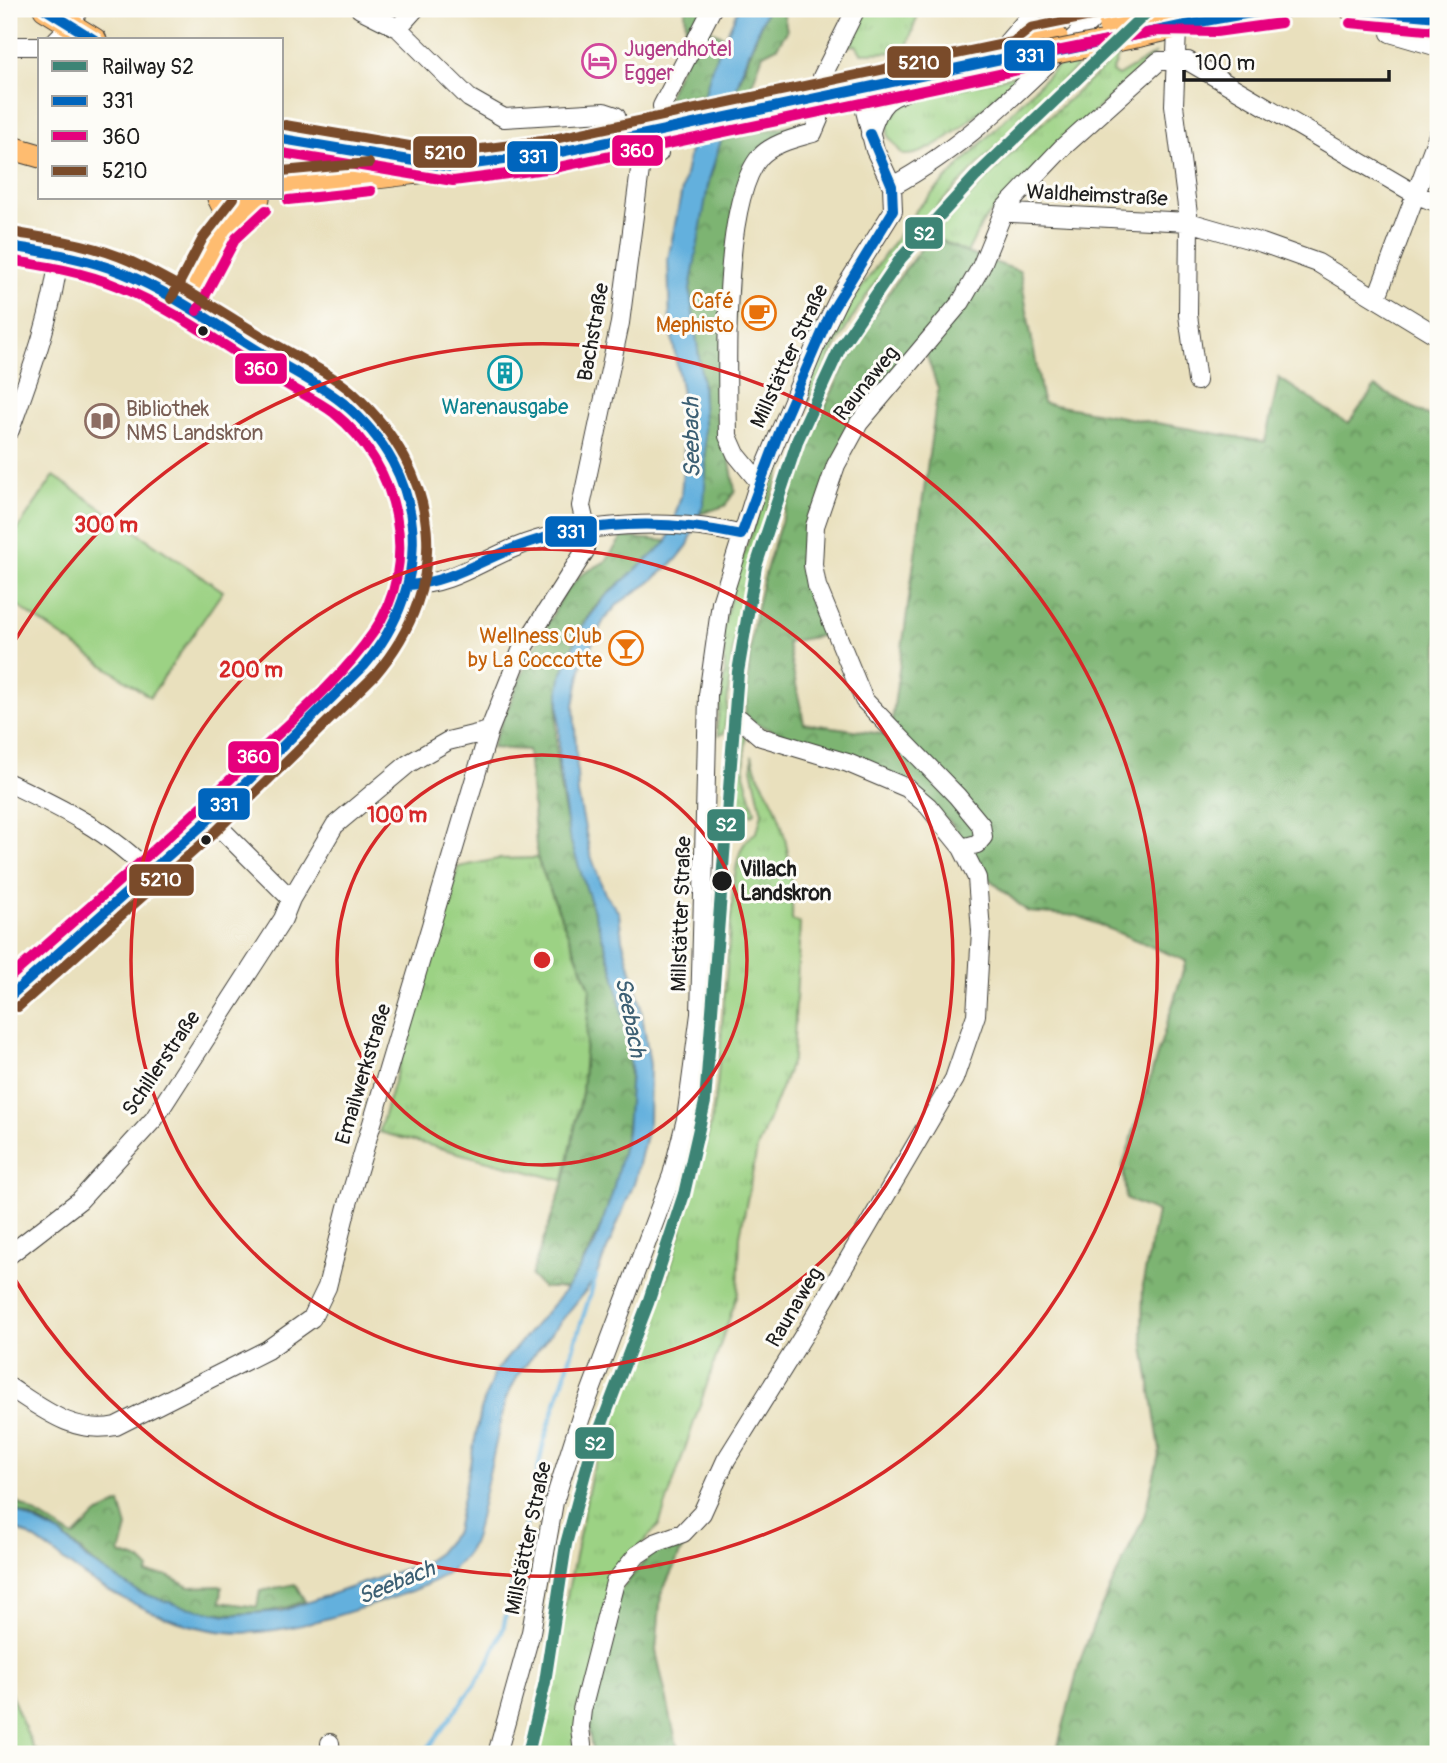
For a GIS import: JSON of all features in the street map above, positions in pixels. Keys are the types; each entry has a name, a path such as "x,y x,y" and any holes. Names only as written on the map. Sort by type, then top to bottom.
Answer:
{"main road":[{"path":"45,9 92,38"},
{"path":"285,184 333,182 551,154 850,93 992,60 1177,29 1215,18 1279,9"},
{"path":"1351,9 1391,10 1438,17"},
{"path":"1028,55 1035,41 1169,15 1215,18"},
{"path":"284,139 316,147 451,167"},
{"path":"9,147 38,155"},
{"path":"220,200 226,212 224,232"},
{"path":"184,305 224,232 243,208 255,200"},
{"path":"9,246 113,269 184,305 296,371 365,422 387,450 409,503 413,523 409,585 401,610 377,652 279,753 210,818 9,997"}],"street":[{"path":"360,9 398,28 469,98 504,118 604,112 616,116"},
{"path":"398,28 415,9"},
{"path":"662,107 712,9"},
{"path":"822,77 856,9"},
{"path":"992,60 1036,9"},
{"path":"850,93 892,186 925,168 970,135 1104,9"},
{"path":"1391,10 1390,33 1438,47"},
{"name":"Waldheimstraße","path":"1177,29 1177,139 1189,222 1188,315 1197,381"},
{"path":"9,46 38,46"},
{"name":"Raunaweg","path":"962,848 977,844 983,837 981,825 957,796 864,700 817,586 813,565 816,526 836,465 859,422 961,302 981,267 1005,208 1062,148 1159,61 1175,61"},
{"path":"1175,61 1188,61 1416,195 1438,203"},
{"path":"870,134 878,108 897,94 921,88 932,75"},
{"path":"759,482 736,454 729,436 726,319 738,218 749,175 761,156 779,144 813,133 819,119"},
{"path":"1377,297 1438,135"},
{"name":"Bachstraße","path":"586,528 581,506 620,323 640,160 659,153"},
{"name":"Millstätter Straße","path":"497,1754 531,1632 560,1482 672,1175 686,1119 695,1060 704,952 711,661 721,603 759,482 830,314 893,211 892,186"},
{"name":"Waldheimstraße","path":"1005,208 1012,213 1189,222 1301,255 1377,297 1438,336"},
{"path":"10,430 34,367 53,302 59,255"},
{"path":"409,585 450,580 512,548 586,528 703,527 741,535"},
{"name":"Emailwerkstraße","path":"9,1387 71,1424 100,1429 116,1426 268,1350 312,1318 327,1287 347,1207 489,731 521,652 580,562 585,551 586,528"},
{"name":"Raunaweg","path":"583,1754 580,1727 582,1710 615,1582 637,1555 655,1543 683,1533 702,1513 726,1460 816,1315 954,1079 976,1015 981,931 977,878 962,848 928,806 907,788 848,763 761,737 740,719"},
{"name":"Schillerstraße","path":"9,1255 80,1200 154,1119 282,919 335,825 408,764 448,741 489,731"},
{"path":"9,783 51,803 125,850 149,873"},
{"path":"210,818 291,900"}],"green space":[{"path":"685,9 708,9 700,26 725,37 705,95 667,98 687,53"},
{"path":"767,9 786,9 784,15 787,31 777,47 763,54 750,90 735,93"},
{"path":"862,9 920,9 905,52 861,53 856,45 846,46"},
{"path":"1044,9 1086,9 1075,18 1050,28 1037,25 1036,21"},
{"path":"1156,53 1002,201 982,223 967,253 931,236 1029,135 1106,66 1110,56 1119,55 1112,72 1118,76"},
{"path":"1076,63 1076,68 976,166 919,227 883,271 824,370 778,477 761,532 734,643 724,733 719,735 717,726 725,673 723,629 737,573 784,443 835,325 918,208 1057,66"},
{"path":"1022,73 966,124 933,147 903,155 888,136 888,117 905,105"},
{"path":"805,122 803,129 747,166 725,431 735,491 725,506 700,514 706,471 702,380 690,290 702,207 721,140"},
{"path":"931,236 967,253 1020,271 1043,403 1265,442 1279,378 1348,424 1375,387 1438,421 1438,1754 1056,1754 1080,1661 1097,1616 1144,1517 1160,1450 1142,1333 1143,1282 1157,1212 1126,1199 1123,1166 1186,961 1078,916 1028,912 980,871 950,821 839,756 758,725 745,715 752,635 758,602 799,469 845,365 906,268","holes":["922,342 938,389 890,735 804,723 787,642 832,634 806,551 858,416"]},
{"path":"54,476 223,591 150,697 9,600 9,542"},
{"path":"622,537 668,541 598,604 580,631 564,675 557,718 557,761 563,804 574,847 624,1014 630,1096 626,1136 618,1176 588,1253 567,1288 543,1288 531,1276 564,1181 582,1093 590,988 537,858 528,750 491,748 528,660 565,592 581,575 606,561"},
{"path":"742,725 746,727 744,774 755,812 752,815 736,801"},
{"path":"752,755 758,775 775,806 784,834 791,877 792,920 800,923 793,1058 757,1149 740,1236 738,1293 659,1525 617,1571 579,1754 535,1754 592,1472 668,1276 710,1127 717,1086 734,880 742,847 757,832 762,813 752,768"},
{"path":"537,858 590,988 582,1093 564,1181 379,1132 458,867 498,859"},
{"path":"9,1497 74,1537 97,1514 120,1503 127,1527 120,1554 141,1561 149,1569 147,1574 166,1575 189,1587 222,1586 221,1602 257,1607 260,1591 295,1584 305,1601 258,1613 233,1614 183,1608 159,1601 108,1574 49,1527 9,1508"},
{"path":"687,1539 661,1594 656,1651 679,1754 593,1754 587,1721 620,1590 651,1554"},
{"path":"9,1690 34,1750 50,1754 9,1754"}],"water":[{"name":"Seebach","path":"738,9 767,9 744,64 709,180 690,290 702,380 706,471 704,502 688,545 677,559 649,583 619,603 604,620 582,664 574,705 578,794 590,853 605,894 619,913 622,939 640,1002 650,1065 649,1122 635,1181 595,1279 520,1372 506,1398 475,1536 461,1561 438,1579 411,1591 307,1624 237,1633 192,1626 170,1619 108,1590 31,1537 9,1526 9,1508 62,1535 88,1560 138,1592 181,1606 227,1615 282,1611 425,1562 438,1553 456,1531 481,1410 494,1373 567,1288 594,1246 612,1194 627,1132 631,1069 614,973 569,836 559,766 559,689 562,673 581,628 605,597 667,542 681,496 684,456 682,394 670,325 668,259 690,150 712,67"}],"pier":[{"path":"738,92 725,139 687,147 700,99"}],"waterway":[{"path":"424,1754 485,1670 503,1629 544,1441 596,1276"}],"tunnel":[{"path":"659,153 662,106"},
{"path":"616,116 639,157"}],"rail line":[{"name":"S2","path":"528,1754 545,1682 566,1544 590,1455 648,1303 684,1194 705,1102 738,672 756,566 798,439 840,348 901,258 975,177 1150,9"}],"transit line":[{"name":"331","path":"45,9 92,38"},
{"name":"5210","path":"285,125 451,153 549,140 1013,42 1031,28 1125,9"},
{"name":"331","path":"284,139 451,167 551,154 1020,55 1036,56 1187,24 1279,9"},
{"name":"331","path":"1351,9 1438,17"},
{"name":"360","path":"284,153 453,181 554,168 1023,69 1042,54 1157,31 1216,32 1281,23"},
{"name":"360","path":"1350,23 1437,31"},
{"name":"331","path":"741,535 783,422 830,314 893,211 892,186 870,134"},
{"name":"5210","path":"284,171 369,163"},
{"name":"360","path":"288,200 371,191"},
{"name":"5210","path":"171,299 203,238 232,200"},
{"name":"360","path":"197,311 236,238 266,210"},
{"name":"5210","path":"11,232 87,246 130,261 181,287 343,385 383,425 405,458 420,494 427,530 426,567 417,604 400,640 375,675 214,833 18,1007"},
{"name":"331","path":"9,246 81,259 158,289 333,395 372,431 393,462 406,495 412,530 411,565 403,600 387,634 364,666 205,823 9,997"},
{"name":"360","path":"9,260 91,277 139,295 334,413 356,435 374,459 388,487 396,516 399,546 397,576 388,606 373,633 345,669 187,820 9,978"},
{"name":"331","path":"409,585 450,576 541,539 598,527 684,526 741,535"}],"place":[{"name":"Jugendhotel Egger","path":"599,61"},
{"name":"Café Mephisto","path":"759,313"},
{"name":"Warenausgabe","path":"505,373"},
{"name":"Bibliothek NMS Landskron","path":"102,421"},
{"name":"Wellness Club by La Coccotte","path":"626,648"},
{"name":"Villach Landskron","path":"722,881"}]}
